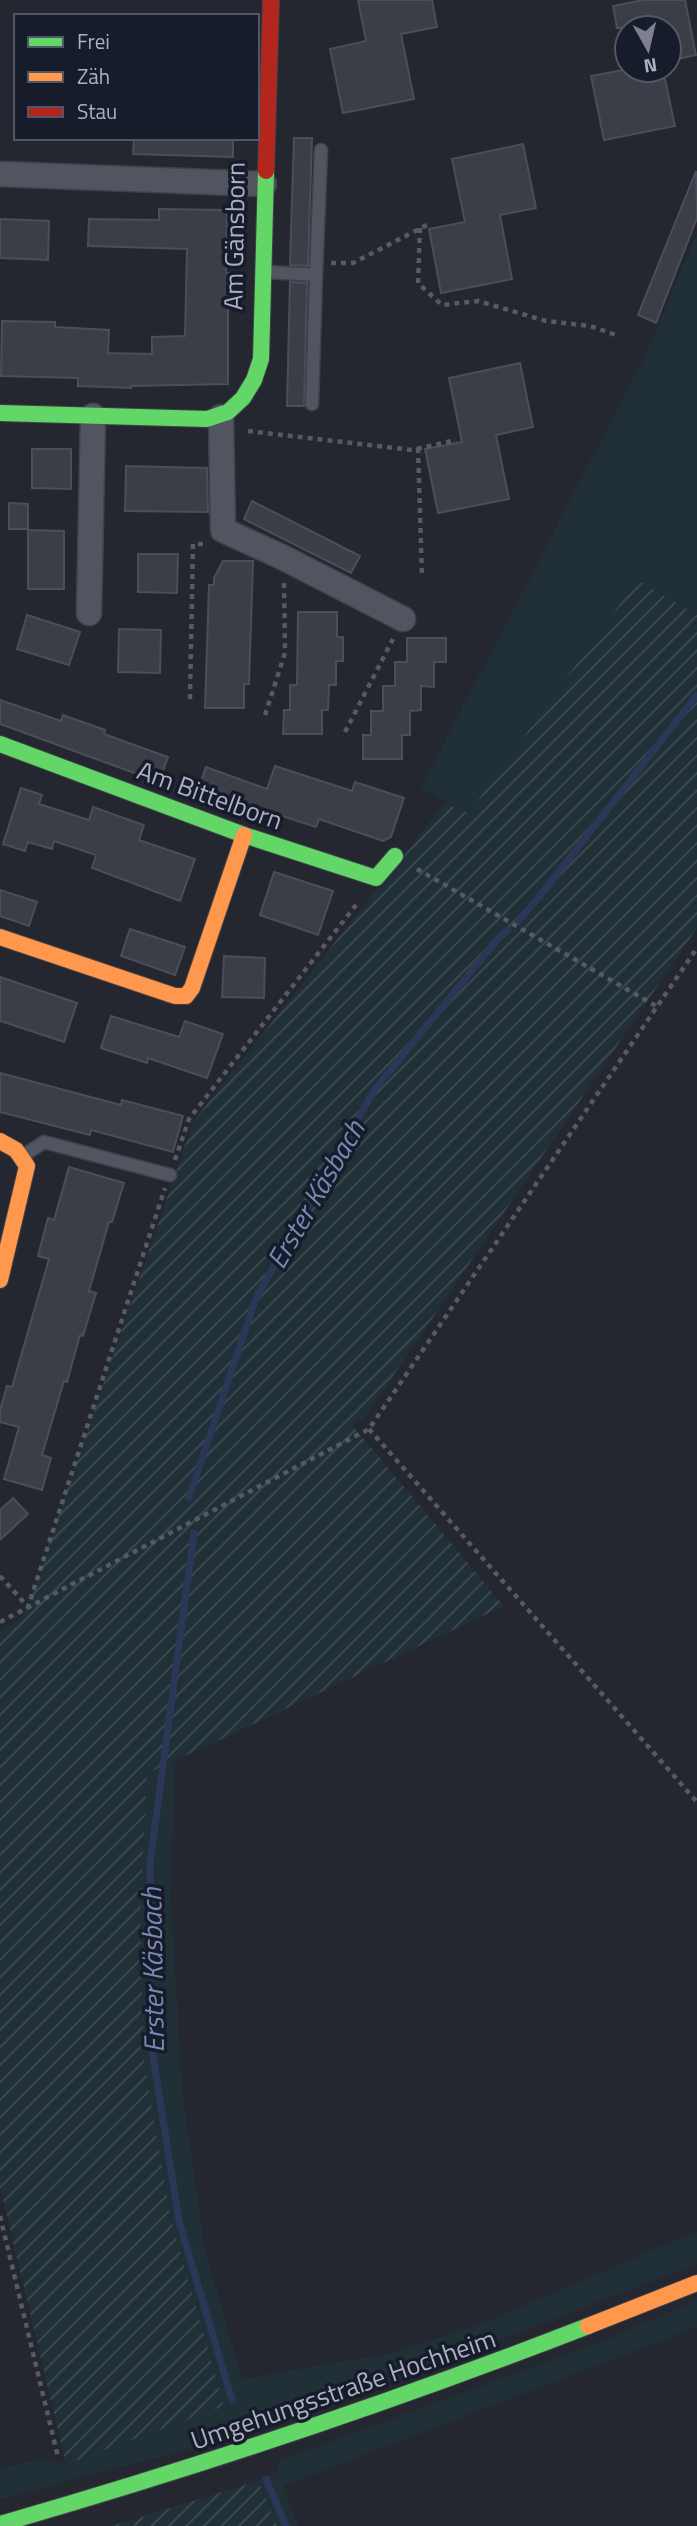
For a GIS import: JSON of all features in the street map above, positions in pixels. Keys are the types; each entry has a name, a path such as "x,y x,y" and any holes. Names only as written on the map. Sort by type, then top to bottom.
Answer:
{"street":[{"name":"Am Gänsborn","path":"221,417 250,392 261,359 271,0"},
{"path":"0,174 264,184"},
{"path":"0,413 206,419 221,417 223,530 403,619"},
{"path":"89,613 93,416"},
{"name":"Am Bittelborn","path":"0,744 244,835 376,878"},
{"path":"0,937 175,996 186,996 192,988 244,835"},
{"path":"376,878 395,856"},
{"path":"0,1141 23,1155 27,1166 0,1280"},
{"name":"Umgehungsstraße Hochheim","path":"0,2524 198,2466 322,2425 460,2376 697,2283"}],"lane":[{"path":"312,404 321,150"},
{"path":"263,266 316,269"},
{"path":"23,1155 44,1142 170,1175"}],"path":[{"path":"316,269 353,263 427,225"},
{"path":"419,228 418,283 442,305 478,301 546,321 590,326 616,335"},
{"path":"244,430 412,450 456,440"},
{"path":"418,448 422,578"},
{"path":"190,699 193,544 223,545 223,530"},
{"path":"265,715 285,653 284,558"},
{"path":"345,732 403,619"},
{"path":"395,856 656,1006"},
{"path":"28,1607 189,1119 376,878"},
{"path":"0,1622 369,1429 697,948"},
{"path":"369,1429 697,1802"},
{"path":"0,1576 28,1607"},
{"path":"0,2216 58,2457"}],"shaded area":[{"path":"697,234 697,615 637,580 469,814 421,788 646,354"},
{"path":"637,580 697,615 697,928 364,1419 352,1425 504,1606 147,1774 140,1918 144,2062 171,2220 224,2406 66,2464 0,2187 0,1631 19,1621 31,1596 193,1122 445,803 469,813"},
{"path":"175,1762 171,1901 182,2090 205,2249 242,2379 393,2353 488,2321 697,2231 697,2264 359,2394 235,2437 0,2499 0,2468 42,2459 66,2464 171,2220 144,2062 140,1918 147,1774"},
{"path":"697,2300 697,2327 283,2486 298,2526 277,2526 258,2481 277,2471 278,2461 600,2342"},
{"path":"258,2481 277,2526 112,2526"}],"building":[{"path":"358,0 432,0 437,27 401,34 414,99 343,113 330,49 366,41"},
{"path":"643,0 685,0 696,55 683,58 683,14 614,14 613,6"},
{"path":"613,72 613,84 666,84 675,126 604,140 591,76"},
{"path":"294,138 312,138 308,266 290,265"},
{"path":"134,140 233,140 233,157 133,154"},
{"path":"523,144 536,208 500,215 512,279 441,293 429,229 465,222 452,159"},
{"path":"696,171 697,218 656,323 638,315"},
{"path":"159,209 227,210 226,273 232,273 231,305 228,305 228,384 131,388 78,386 78,378 1,376 2,321 55,322 55,327 109,330 108,353 152,354 152,337 185,336 187,249 88,246 89,219 159,220"},
{"path":"0,219 49,221 48,260 0,258"},
{"path":"290,282 307,283 304,406 287,406"},
{"path":"520,363 533,427 496,435 509,499 438,513 425,449 462,442 449,378"},
{"path":"32,449 71,449 71,489 32,488"},
{"path":"126,466 207,468 208,512 125,511"},
{"path":"252,501 360,556 351,573 244,519"},
{"path":"9,503 28,504 28,529 9,529"},
{"path":"28,530 64,531 64,589 28,589"},
{"path":"138,554 178,554 177,593 138,592"},
{"path":"223,561 253,561 249,684 244,684 244,708 205,708 209,585 214,585 214,578"},
{"path":"298,612 337,612 337,637 343,637 343,661 336,661 336,685 329,685 328,710 322,710 322,734 283,734 284,710 290,710 290,685 297,685"},
{"path":"27,615 80,632 69,665 17,649"},
{"path":"119,629 161,630 160,673 118,672"},
{"path":"407,638 446,638 446,662 434,662 434,687 421,686 421,710 410,711 410,735 402,735 402,759 363,759 363,735 371,735 371,711 383,711 383,686 395,686 395,662 407,662"},
{"path":"0,700 61,721 63,715 105,730 104,734 168,757 159,782 0,724"},
{"path":"275,766 352,791 355,782 404,798 391,837 383,841 319,819 316,827 236,801 233,809 196,795 206,767 267,789"},
{"path":"21,788 42,795 39,804 89,820 93,807 144,825 139,840 195,859 180,901 92,868 96,855 54,841 52,849 28,842 25,851 3,844"},
{"path":"274,872 333,891 318,935 260,915"},
{"path":"0,890 37,902 29,926 0,916"},
{"path":"130,929 185,947 175,975 121,956"},
{"path":"224,956 265,958 264,998 222,997"},
{"path":"0,977 77,1003 64,1042 0,1021"},
{"path":"111,1016 179,1037 185,1021 223,1034 207,1078 148,1058 147,1063 101,1048"},
{"path":"0,1073 121,1105 122,1100 183,1116 173,1152 91,1130 90,1135 0,1112"},
{"path":"69,1167 124,1183 112,1222 109,1222 89,1291 96,1293 83,1336 80,1335 67,1382 64,1381 42,1455 51,1458 42,1490 4,1479 19,1427 0,1422 0,1410 7,1386 12,1387 49,1259 38,1256 48,1218 54,1220"},
{"path":"13,1498 28,1514 0,1540 0,1510"}],"waterway":[{"name":"Erster Käsbach","path":"518,921 697,695"},
{"name":"Erster Käsbach","path":"189,1497 256,1298 375,1089 508,930"},
{"name":"Erster Käsbach","path":"194,1533 150,1863 151,2043 179,2221 232,2400"},
{"name":"Erster Käsbach","path":"266,2479 286,2526"}],"traffic: fast":[{"path":"0,413 207,419 228,412 243,398 254,380 261,359 266,171"},
{"path":"0,744 244,835 376,878 395,856"},
{"path":"0,2524 149,2480 296,2432 443,2381 588,2326"}],"traffic: slow":[{"path":"0,937 175,996 186,996 192,988 244,835"},
{"path":"0,1141 16,1150 27,1166 0,1280"},
{"path":"588,2326 697,2283"}],"traffic: jam":[{"path":"266,171 271,0"}]}
